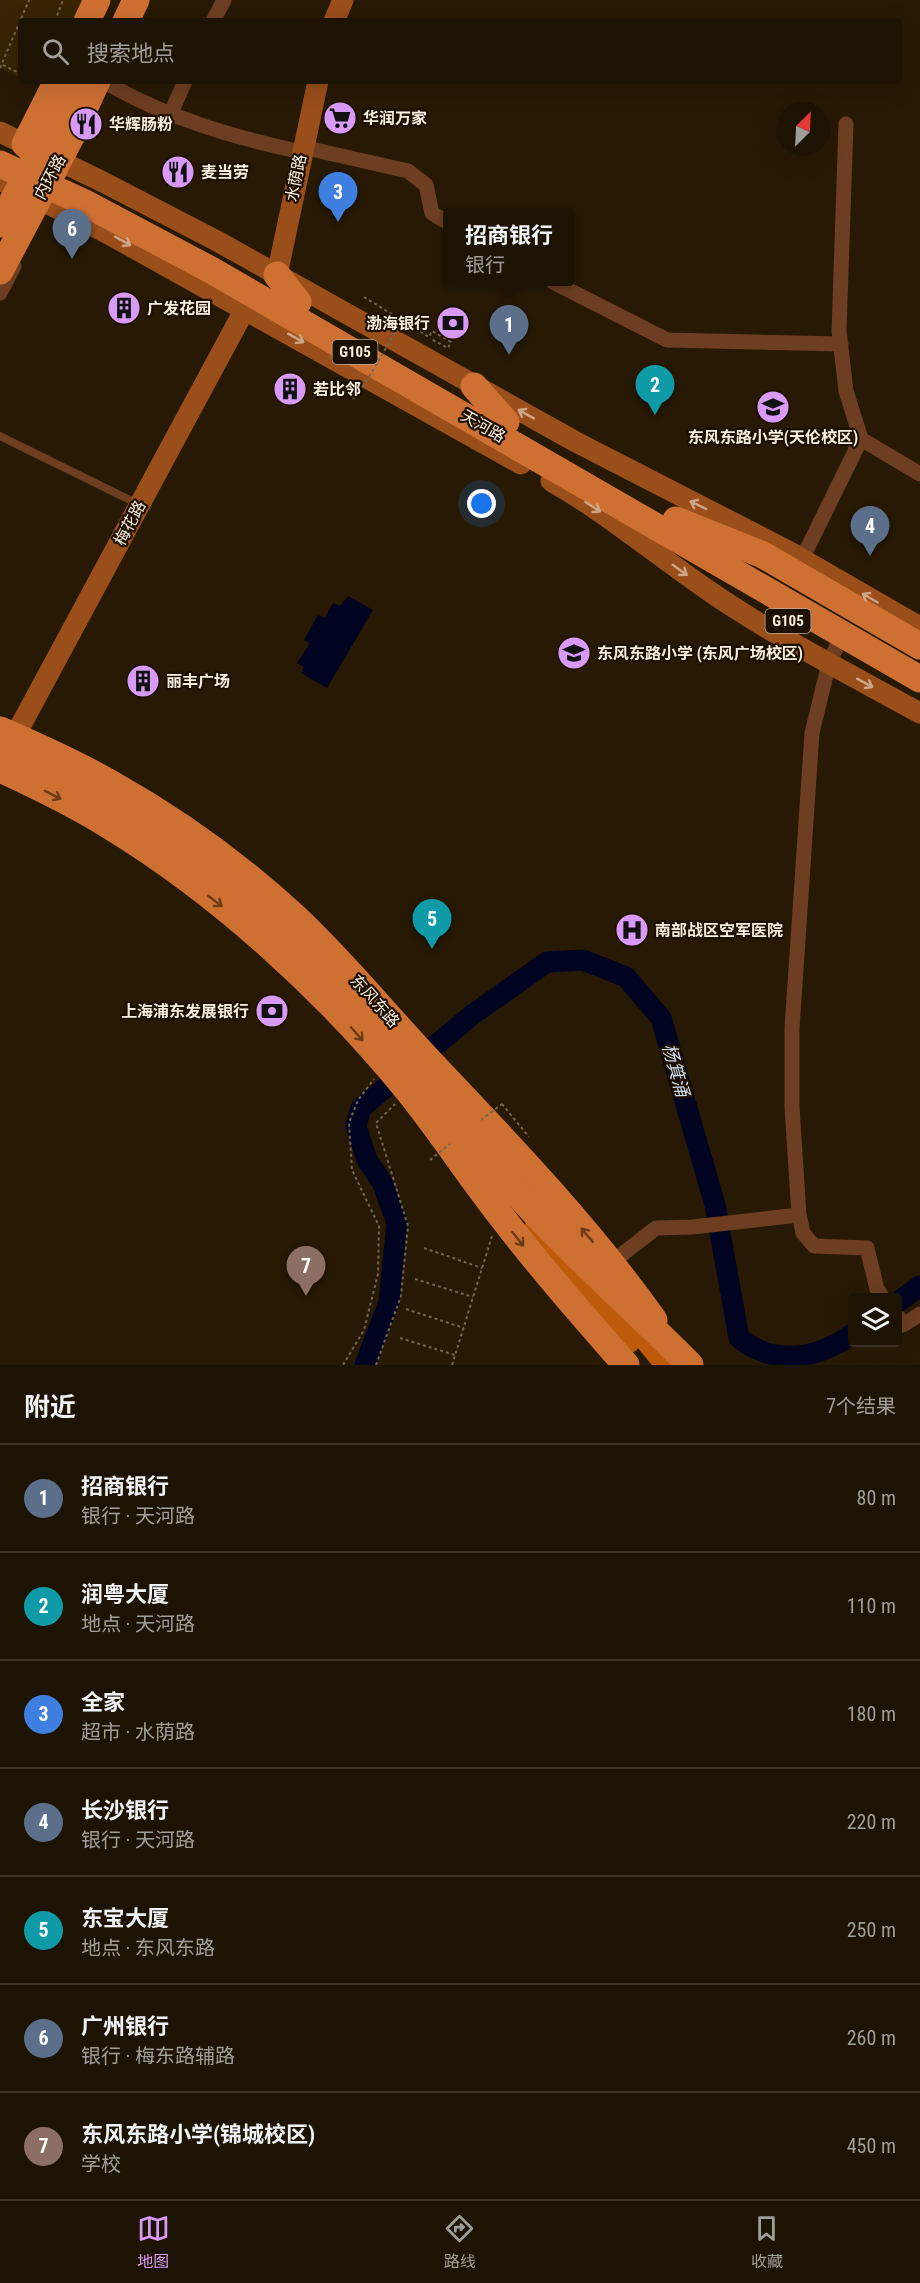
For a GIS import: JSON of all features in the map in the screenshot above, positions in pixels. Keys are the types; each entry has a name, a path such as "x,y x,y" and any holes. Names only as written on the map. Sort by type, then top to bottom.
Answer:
{"highway":[{"path":"88,18 97,0"},
{"path":"104,18 112,0"},
{"path":"127,18 136,0"},
{"path":"13,146 55,84"},
{"name":"内环路","path":"0,224 74,84"},
{"name":"内环路","path":"0,272 72,135 105,84"},
{"name":"G105","path":"13,146 24,185"},
{"name":"天河路","path":"24,185 145,218 298,302 506,422 670,526 730,569 920,679"},
{"name":"天河路","path":"24,185 134,228 597,491 670,526 920,663"},
{"path":"277,275 298,302"},
{"path":"474,386 506,422"},
{"path":"616,523 670,526"},
{"name":"G105","path":"670,526 746,547 800,567 920,646"},
{"name":"G105","path":"670,526 724,581 833,656 920,696"},
{"path":"757,534 800,567"},
{"path":"5,737 61,775 147,825 224,880 312,956 365,1012 552,1232 688,1365"},
{"name":"东风东路","path":"5,737 89,771 124,790 192,835 242,872 322,943 421,1054"},
{"path":"0,769 107,825 169,867 218,903 301,975 408,1091 499,1214 551,1279 626,1365"},
{"path":"421,1054 549,1189 611,1263 688,1365"}],"main road":[{"path":"335,18 343,0"},
{"name":"水荫路","path":"277,275 317,84"},
{"path":"0,132 13,146 179,220 389,336 474,386 625,468 757,534"},
{"path":"0,244 24,185"},
{"path":"0,259 24,185"},
{"path":"24,185 565,490 616,523 716,596 833,656 920,713"},
{"name":"梅花路","path":"5,737 140,505 245,309"},
{"path":"800,567 920,627"},
{"name":"东风东路","path":"421,1054 500,1163 666,1365"},
{"path":"408,1091 518,1210 648,1365"},
{"path":"551,1279 614,1365"},
{"path":"629,1286 703,1365"}],"street":[{"path":"215,18 224,0"},
{"path":"105,84 142,103 252,141 408,171 426,185 432,213 443,220"},
{"path":"171,113 184,84"},
{"path":"846,124 839,331 846,391 861,440 920,474"},
{"path":"0,293 24,185"},
{"path":"561,286 667,340 841,344"},
{"path":"800,567 861,440"},
{"path":"833,656 812,733 793,1016 792,1107 799,1215 803,1233 814,1246 867,1248 877,1289 880,1293"},
{"path":"611,1263 656,1228 704,1226 799,1215"},
{"path":"902,1323 903,1325 920,1314"}],"lane":[{"path":"0,436 140,505"}],"path":[{"path":"21,18 29,0"},
{"path":"56,18 63,0"},
{"path":"18,25 0,65 18,73"},
{"path":"364,297 429,337 432,331 451,342 448,348 431,339"},
{"path":"363,387 402,321"},
{"path":"343,1365 364,1330 378,1274 380,1244 379,1226 352,1170 349,1123 358,1100 385,1065"},
{"path":"376,1365 401,1296 408,1226 376,1123 408,1091"},
{"path":"453,1365 490,1243"},
{"path":"424,1248 482,1268"},
{"path":"415,1279 473,1297"},
{"path":"406,1309 464,1328"},
{"path":"400,1338 455,1355"}],"shaded area":[{"path":"0,0 90,0 81,18 18,18 18,77 0,68"}],"water":[{"path":"348,596 373,610 327,688 301,673 304,667 297,663 310,643 304,640 318,615 325,618 333,603 340,606"}],"waterway":[{"name":"杨箕涌","path":"412,1065 472,1015 547,962 583,960 626,977 661,1018 715,1205 739,1338 766,1353 794,1356 824,1350 848,1337"},
{"name":"杨箕涌","path":"365,1365 389,1302 397,1223 382,1182 367,1160 356,1126 361,1108 391,1083"},
{"path":"902,1299 920,1286"}],"place":[{"name":"华润万家","path":"340,118"},
{"name":"华辉肠粉","path":"86,124"},
{"name":"麦当劳","path":"178,172"},
{"name":"全家","path":"338,222"},
{"name":"广州银行","path":"72,259"},
{"name":"广发花园","path":"124,308"},
{"name":"渤海银行","path":"453,323"},
{"name":"招商银行","path":"509,355"},
{"name":"若比邻","path":"290,389"},
{"name":"东风东路小学(天伦校区)","path":"773,407"},
{"name":"润粤大厦","path":"655,415"},
{"name":"长沙银行","path":"870,556"},
{"name":"东风东路小学 (东风广场校区)","path":"574,653"},
{"name":"丽丰广场","path":"143,681"},
{"name":"南部战区空军医院","path":"632,930"},
{"name":"东宝大厦","path":"432,949"},
{"name":"上海浦东发展银行","path":"272,1011"},
{"name":"东风东路小学(锦城校区)","path":"306,1296"}]}
